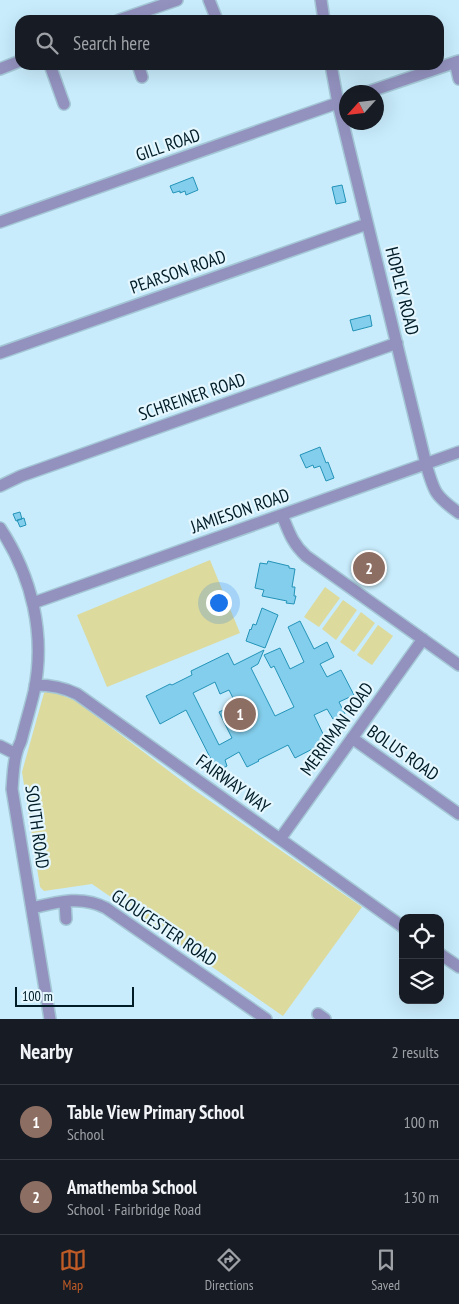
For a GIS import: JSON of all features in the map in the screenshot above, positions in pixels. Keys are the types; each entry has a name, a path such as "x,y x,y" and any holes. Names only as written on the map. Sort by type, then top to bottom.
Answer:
{"street":[{"path":"135,15 177,0"},
{"path":"209,0 215,15"},
{"path":"320,0 323,15"},
{"path":"444,66 457,62 459,79"},
{"path":"0,68 15,63"},
{"path":"52,70 64,104"},
{"path":"140,70 142,77"},
{"name":"HOPLEY ROAD","path":"333,70 339,91"},
{"path":"384,87 433,70"},
{"name":"GILL ROAD","path":"0,222 339,102"},
{"name":"HOPLEY ROAD","path":"348,130 367,224 432,485 442,501 459,513"},
{"name":"PEARSON ROAD","path":"0,353 367,224"},
{"name":"SCHREINER ROAD","path":"0,486 21,476 90,451 397,344"},
{"name":"JAMIESON ROAD","path":"33,602 459,452"},
{"path":"282,515 293,541 306,556 459,665"},
{"name":"SOUTH ROAD","path":"0,528 19,562 33,602 37,627 39,654 35,685 16,754 12,789 50,1019"},
{"name":"MERRIMAN ROAD","path":"280,839 423,639"},
{"name":"FAIRWAY WAY","path":"35,685 57,686 77,694 399,924"},
{"name":"BOLUS ROAD","path":"352,738 459,814"},
{"path":"0,746 16,754"},
{"name":"GLOUCESTER ROAD","path":"32,908 84,900 98,903 266,1019"},
{"path":"65,902 66,919"},
{"path":"444,957 459,967"}],"shaded area":[{"path":"210,560 240,633 107,687 77,615"},
{"path":"325,587 340,598 319,627 304,617"},
{"path":"343,600 357,610 336,640 322,629"},
{"path":"361,612 375,623 354,652 340,642"},
{"path":"378,625 393,636 372,665 357,655"},
{"path":"49,690 76,701 190,787 362,907 283,1016 92,884 44,891 40,887 22,772 44,693"}],"building":[{"path":"193,177 198,190 186,195 185,191 173,193 170,186"},
{"path":"342,185 346,202 336,204 332,187"},
{"path":"370,315 372,326 353,331 350,320"},
{"path":"320,447 334,478 326,481 320,466 314,468 313,465 306,468 300,455"},
{"path":"20,512 22,519 16,521 13,514"},
{"path":"24,518 26,525 20,527 17,520"},
{"path":"268,561 295,569 292,587 295,587 294,596 296,596 294,604 262,596 264,590 255,588 260,563 267,564"},
{"path":"262,608 278,615 265,648 246,641 253,624 256,625"},
{"path":"300,621 314,649 327,642 334,657 320,664 327,677 341,670 354,695 339,702 345,714 336,719 333,719 327,709 314,715 325,738 322,740 324,743 295,758 288,745 247,767 239,752 225,760 227,766 217,771 186,710 160,724 146,696 192,675 191,671 228,653 234,665 264,650 258,664 251,668 275,716 294,707 274,666 271,668 264,655 280,648 290,669 304,662 288,627","holes":["215,682 220,694 229,690 236,704 219,712 232,738 219,745 193,693"]}],"place":[{"name":"Amathemba School","path":"369,568"},
{"name":"Table View Primary School","path":"240,714"}]}
